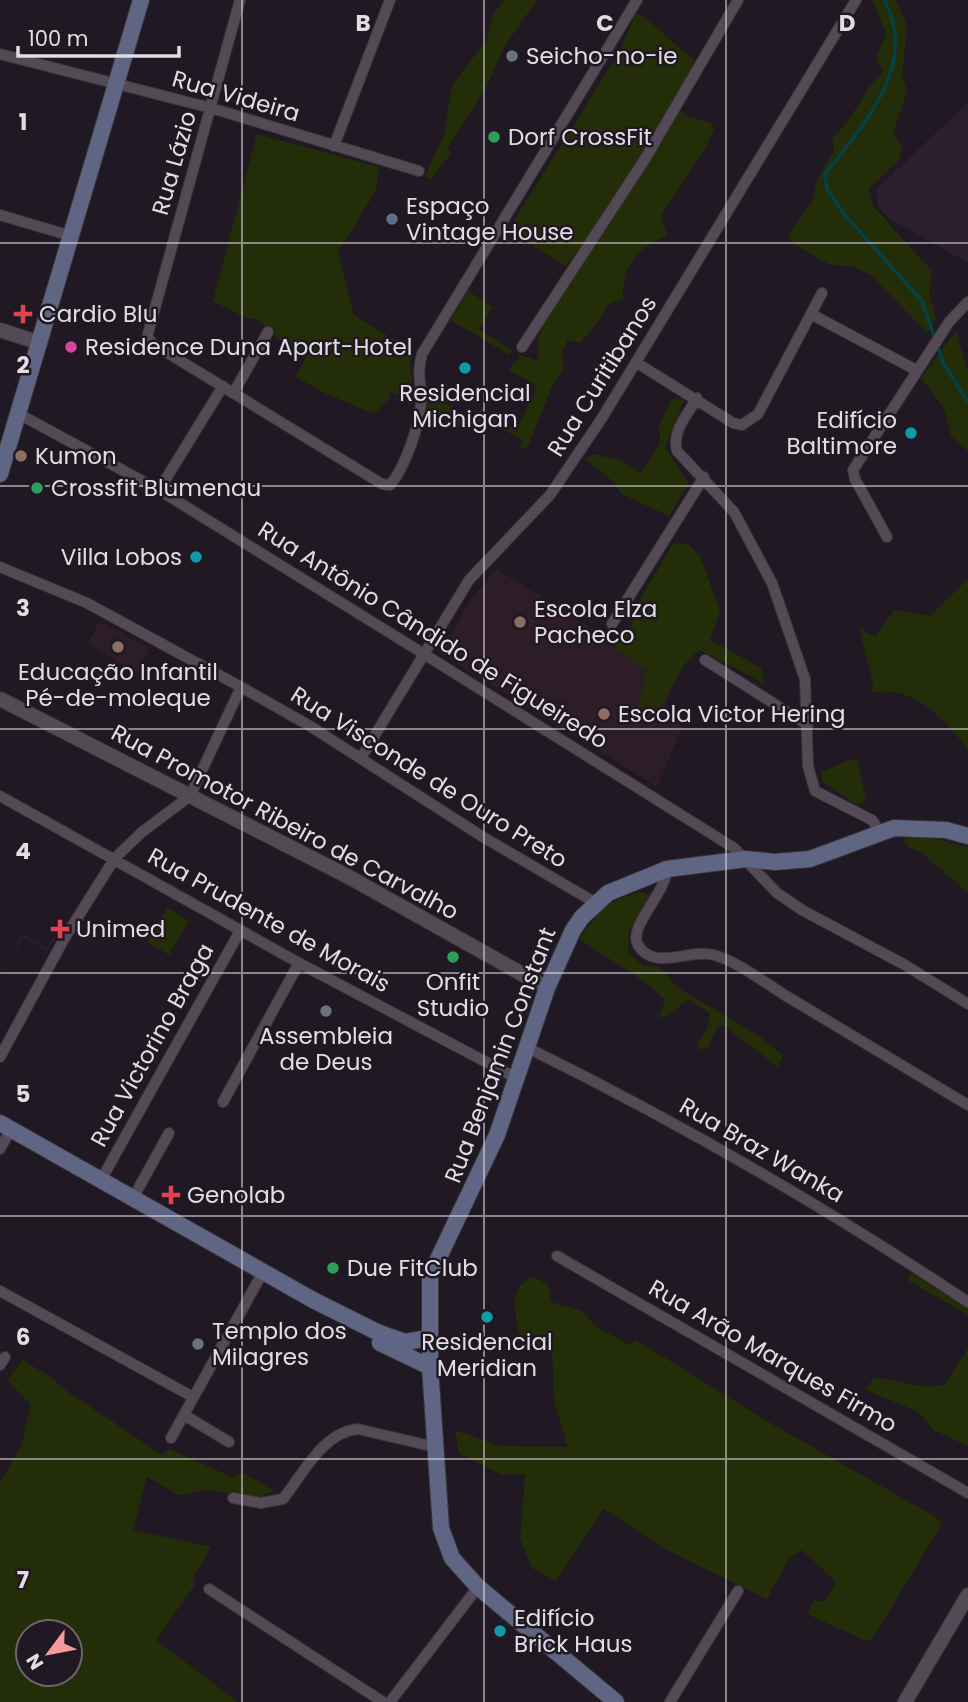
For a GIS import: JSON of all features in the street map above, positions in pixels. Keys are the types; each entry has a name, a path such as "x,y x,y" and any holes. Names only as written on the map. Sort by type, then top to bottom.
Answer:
{"main road":[{"path":"0,474 141,0"},
{"name":"Rua Benjamin Constant","path":"616,1702 478,1587 457,1566 444,1538 435,1447 429,1338 430,1276 436,1257 480,1177 518,1079 547,988 573,930 596,902 622,886 667,869 746,859 775,862 810,859 880,832 908,828 946,830 968,836"},
{"path":"6,1126 313,1300 390,1339 405,1342 429,1338"},
{"path":"313,1300 339,1320 430,1367"}],"street":[{"name":"Rua Lázio","path":"223,386 153,344 147,337 240,0"},
{"path":"334,146 390,0"},
{"path":"159,490 223,386 382,484 390,485 418,425 421,404 417,379 422,354 637,0"},
{"path":"522,347 645,159 738,0"},
{"name":"Rua Curitibanos","path":"361,758 468,580 550,495 637,363 856,0"},
{"name":"Rua Videira","path":"0,54 211,108 419,171"},
{"path":"0,215 71,236"},
{"path":"637,363 697,398 733,423 742,425 758,414 822,293"},
{"path":"887,537 855,479 853,470 929,351 949,322 968,302"},
{"path":"811,314 916,370"},
{"path":"0,330 40,343"},
{"path":"234,392 268,331"},
{"path":"697,398 677,431 674,443 677,451 704,477 745,529 772,583 805,679 808,766 815,790 872,820 880,832"},
{"name":"Rua Antônio Cândido de Figueiredo","path":"19,414 159,490 424,654 725,842 746,859 777,893 802,910 905,965 968,1004"},
{"path":"612,624 704,477"},
{"name":"Rua Visconde de Ouro Preto","path":"0,567 87,603 241,687 361,758 483,837 596,902"},
{"path":"705,660 808,725"},
{"path":"0,1057 58,949 115,858 142,832 190,796 241,687"},
{"name":"Rua Promotor Ribeiro de Carvalho","path":"0,699 349,877 547,988"},
{"name":"Rua Prudente de Morais","path":"0,796 115,858 240,931 518,1079"},
{"path":"667,869 659,896 637,927 635,936 638,946 647,954 657,958 715,955 968,1105"},
{"name":"Rua Victorino Braga","path":"101,1180 240,931"},
{"path":"223,1102 299,963"},
{"name":"Rua Braz Wanka","path":"528,1048 657,1113 809,1200 968,1302"},
{"path":"0,1149 6,1126"},
{"path":"133,1198 169,1133"},
{"name":"Rua Arão Marques Firmo","path":"557,1256 968,1493"},
{"path":"171,1438 263,1272"},
{"path":"0,1291 193,1397"},
{"path":"184,1415 229,1442"},
{"path":"233,1499 261,1503 283,1499 324,1446 346,1430 358,1429 435,1447"},
{"path":"390,1702 478,1587"},
{"path":"209,1589 383,1702"},
{"path":"670,1702 738,1591"},
{"path":"905,1702 968,1595"}],"shaded area":[{"path":"968,102 968,263 890,219 878,208 877,189"},
{"path":"497,569 674,681 662,713 683,726 657,787 441,654 469,601"},
{"name":"Educação Infantil Pé-de-moleque","path":"100,621 150,649 137,673 87,644"},
{"name":"Unimed","path":"0,887 64,924 48,951 23,937 0,979 22,934 47,948 61,924"}],"green space":[{"path":"504,0 537,0 504,47 487,86 447,149 451,153 431,180 425,176 444,135 452,85 486,41 493,15"},
{"path":"872,0 896,0 907,26 902,78 907,90 893,134 902,146 900,159 869,188 873,206 932,271 929,293 936,318 927,333 871,275 853,267 828,264 791,242 788,234 813,201 817,179 834,151 832,138 840,131 883,71 876,59 886,34"},
{"path":"636,13 652,23 694,60 693,73 674,106 689,117 711,123 714,129 707,145 661,216 667,236 647,247 633,260 625,277 623,299 607,305 599,321 580,343 568,340 561,352 564,368 553,384 527,449 520,448 522,441 515,436 499,429 483,426 457,427 451,420 430,419 425,405 429,400 443,402 470,417 483,408 509,427 519,424 536,390 534,384 509,370 521,355 538,361 539,334 547,314 581,262 577,251 566,266 508,230 618,54"},
{"path":"257,134 379,167 376,191 338,252 354,315 414,352 410,363 414,400 390,392 390,398 374,414 325,393 296,377 306,357 288,347 256,318 249,319 213,301"},
{"path":"468,291 493,307 479,330 512,350 510,355 450,320"},
{"path":"956,331 968,372 968,451 951,436 944,408 921,378"},
{"path":"671,399 684,400 665,447 689,484 669,516 622,494 611,480 586,459 593,454 622,461 641,473 660,443 659,427"},
{"path":"673,543 687,544 700,556 720,611 710,640 761,668 765,684 700,650 684,666 661,705 645,721 639,718 637,711 647,670 616,649 616,636 629,633 639,601"},
{"path":"968,579 968,751 956,734 923,704 899,693 872,691 873,682 859,628 875,637 894,610 930,616"},
{"path":"849,760 857,760 859,765 866,797 863,803 855,804 822,781 821,772"},
{"path":"914,834 968,847 968,893 902,839"},
{"path":"638,892 652,895 628,933 629,953 642,965 660,967 678,988 756,1034 783,1055 778,1067 723,1025 717,1027 708,1047 700,1050 697,1044 707,1029 710,1014 689,999 666,1017 659,1017 665,1000 648,984 579,939 606,904"},
{"path":"167,908 189,921 169,955 147,942"},
{"path":"911,1273 968,1308 968,1315 907,1280"},
{"path":"533,1277 548,1284 551,1302 582,1311 597,1327 629,1345 636,1340 777,1427 936,1517 942,1524 872,1639 866,1641 807,1614 815,1600 825,1602 836,1582 802,1550 789,1558 767,1599 669,1551 604,1509 556,1581 532,1568 520,1539 525,1475 501,1474 459,1453 455,1430 500,1446 568,1447 554,1401 552,1351 522,1348 515,1298 524,1283"},
{"path":"968,1348 968,1446 934,1430 917,1411 865,1390 874,1378 926,1386 944,1385"},
{"path":"23,1359 162,1455 169,1449 232,1477 244,1473 274,1491 257,1497 205,1490 179,1495 147,1477 133,1530 211,1547 194,1576 194,1586 156,1640 238,1702 0,1702 0,1482 21,1446 31,1405 7,1380"}],"waterway":[{"path":"884,0 893,24 895,47 891,70 870,114 825,174 827,189 844,214 922,301 935,339"},
{"path":"938,346 943,363 968,402"}],"place":[{"name":"Seicho-no-ie","path":"512,56"},
{"name":"Dorf CrossFit","path":"494,137"},
{"name":"Espaço Vintage House","path":"392,219"},
{"name":"Cardio Blu","path":"23,314"},
{"name":"Residence Duna Apart-Hotel","path":"71,347"},
{"name":"Residencial Michigan","path":"465,368"},
{"name":"Edifício Baltimore","path":"911,433"},
{"name":"Kumon","path":"21,456"},
{"name":"Crossfit Blumenau","path":"37,488"},
{"name":"Villa Lobos","path":"196,557"},
{"name":"Escola Elza Pacheco","path":"520,622"},
{"name":"Educação Infantil Pé-de-moleque","path":"118,647"},
{"name":"Escola Victor Hering","path":"604,714"},
{"name":"Unimed","path":"60,929"},
{"name":"Onfit Studio","path":"453,957"},
{"name":"Assembleia de Deus","path":"326,1011"},
{"name":"Genolab","path":"171,1195"},
{"name":"Due FitClub","path":"333,1268"},
{"name":"Residencial Meridian","path":"487,1317"},
{"name":"Templo dos Milagres","path":"198,1344"},
{"name":"Edifício Brick Haus","path":"500,1631"}]}
